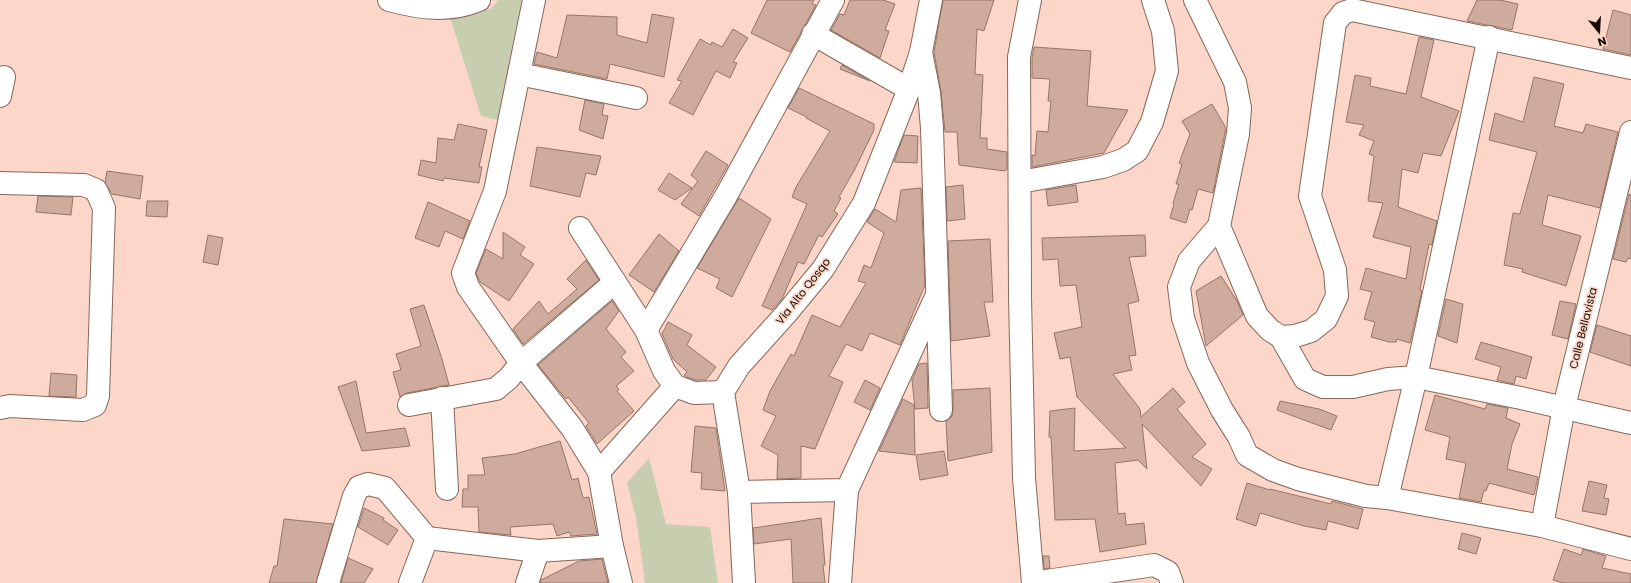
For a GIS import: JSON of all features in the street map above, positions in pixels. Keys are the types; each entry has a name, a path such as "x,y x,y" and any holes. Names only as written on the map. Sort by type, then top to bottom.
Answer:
{"street":[{"path":"388,0 418,8 444,8 468,5 479,0"},
{"path":"534,0 495,191 464,273 468,287 521,363 572,428 599,472 612,546 622,583"},
{"path":"646,330 726,196 833,0"},
{"name":"Via Alto Qosqo","path":"723,392 740,366 823,269 864,203 909,89 921,52 931,0"},
{"path":"1030,0 1019,57 1020,297 1024,478 1033,583 1154,565 1168,572 1172,583"},
{"path":"1020,182 1103,167 1123,160 1137,150 1152,122 1166,71 1163,31 1154,0"},
{"path":"1195,0 1235,82 1240,108 1238,134 1219,226 1188,261 1179,288 1182,318 1198,363 1222,410 1239,437 1247,455 1273,470 1298,479 1366,496 1387,498 1542,526 1631,549"},
{"path":"1281,337 1295,336 1311,331 1326,319 1337,296 1335,270 1310,196 1335,23 1343,13 1352,10 1489,37 1631,68"},
{"path":"814,34 909,89"},
{"path":"1387,498 1416,377 1489,37"},
{"path":"921,52 929,93 932,128 941,410"},
{"path":"519,74 636,98"},
{"name":"Calle Bellavista","path":"1542,526 1564,407 1631,132"},
{"path":"0,183 84,185 96,190 104,208 98,396 95,405 83,410 10,406 0,408"},
{"path":"1219,226 1257,316 1270,330 1281,337 1305,379 1323,387 1353,387 1388,379 1416,377 1564,407 1631,423"},
{"path":"580,228 646,330 664,371 675,386 694,393 723,392 739,492 744,583"},
{"path":"409,404 496,389 509,378 521,363 615,282"},
{"path":"840,583 847,490 938,293"},
{"path":"599,472 675,386"},
{"path":"442,398 447,489"},
{"path":"328,583 354,496 359,487 368,484 385,488 427,538 538,552 612,546"},
{"path":"739,492 847,490"},
{"path":"410,583 427,538"},
{"path":"527,583 538,552"}],"green space":[{"path":"498,0 529,0 498,120 481,116 450,17 492,8"},
{"path":"649,458 666,524 710,527 718,583 645,583 636,517 627,483"}],"building":[{"path":"767,0 814,0 812,4 816,5 790,52 751,33"},
{"path":"850,0 883,0 895,4 885,30 889,31 880,58 831,30 840,14 844,15"},
{"path":"943,0 994,0 984,31 977,29 975,74 983,75 980,138 987,138 987,149 1007,152 1007,169 1005,171 959,165 957,132 945,132 941,92 934,52"},
{"path":"1477,0 1500,0 1518,4 1512,30 1467,21"},
{"path":"1613,10 1631,15 1631,55 1603,49"},
{"path":"652,14 674,18 664,77 610,64 607,79 534,64 537,52 557,58 567,15 617,17 617,35 647,43"},
{"path":"733,29 748,38 733,62 737,63 730,78 716,71 693,115 669,103 682,81 677,80 700,39 711,45 712,42 722,47"},
{"path":"1419,37 1434,40 1421,97 1459,111 1441,156 1423,153 1418,173 1402,169 1398,207 1437,221 1432,245 1429,244 1420,290 1422,291 1410,343 1397,339 1396,342 1389,342 1371,337 1375,322 1364,319 1372,292 1360,289 1366,268 1406,279 1411,247 1373,237 1383,203 1368,201 1374,156 1369,154 1374,141 1359,135 1364,125 1346,122 1355,75 1371,78 1370,86 1406,94"},
{"path":"1034,47 1091,51 1087,106 1128,110 1104,153 1032,167 1032,155 1035,156 1037,131 1048,132 1051,101 1048,101 1050,79 1032,78 1032,58"},
{"path":"842,65 870,81 840,69"},
{"path":"1534,77 1564,84 1554,126 1583,133 1586,124 1618,132 1600,208 1548,195 1542,225 1581,236 1566,286 1522,272 1523,269 1504,265 1513,213 1520,214 1537,152 1489,140 1495,113 1523,122"},
{"path":"799,88 874,124 874,130 855,169 839,197 841,198 834,211 838,214 822,237 819,235 804,264 798,262 782,299 772,310 762,306 807,204 792,197 796,187 830,131 806,118 807,117 788,108"},
{"path":"585,100 604,104 602,115 608,116 603,139 579,130"},
{"path":"1212,104 1226,128 1213,193 1198,189 1192,210 1190,209 1186,223 1170,218 1179,184 1176,184 1182,164 1179,163 1190,134 1182,121"},
{"path":"458,124 487,130 479,167 482,167 479,183 444,178 443,181 418,175 421,160 436,163 438,138 454,140"},
{"path":"904,135 918,136 917,163 894,162"},
{"path":"537,147 601,156 596,175 586,173 580,197 530,186"},
{"path":"706,151 728,165 699,216 681,204 698,181 691,175"},
{"path":"107,171 143,176 140,199 112,194 105,183"},
{"path":"669,173 692,188 675,200 658,190"},
{"path":"963,185 965,219 947,221 946,187"},
{"path":"1076,185 1078,202 1048,206 1046,190"},
{"path":"921,188 925,285 900,345 870,333 862,351 846,344 829,376 843,382 815,449 801,446 801,478 777,479 778,455 761,446 776,416 763,410 770,391 791,354 794,356 812,315 840,327 866,283 858,281 864,265 871,268 884,233 867,222 875,209 896,222 901,190"},
{"path":"1629,194 1631,195 1631,259 1628,258 1626,262 1613,259"},
{"path":"38,196 73,197 71,215 36,212"},
{"path":"739,198 771,219 732,297 716,288 720,279 697,268"},
{"path":"147,201 168,201 167,217 146,216"},
{"path":"428,202 470,221 463,239 445,231 439,247 415,238"},
{"path":"503,232 525,247 520,255 534,264 509,301 480,282 476,273 486,249 503,259"},
{"path":"659,234 679,251 654,292 629,275"},
{"path":"208,235 223,238 218,265 203,262"},
{"path":"1145,235 1146,256 1129,257 1139,301 1128,304 1136,355 1129,356 1132,370 1113,374 1140,409 1141,417 1173,388 1185,402 1177,409 1206,444 1192,457 1212,469 1201,486 1142,424 1147,469 1138,460 1115,463 1118,514 1125,513 1126,525 1144,523 1146,544 1100,552 1095,519 1055,520 1051,437 1049,437 1050,411 1075,408 1074,451 1126,448 1077,397 1070,357 1060,359 1054,333 1082,327 1076,285 1060,286 1058,259 1043,260 1042,238"},
{"path":"990,239 993,302 984,302 990,336 951,341 948,241"},
{"path":"586,260 599,280 523,344 513,329 539,301 548,314 577,289 567,279"},
{"path":"1221,276 1237,301 1243,315 1206,346 1196,291"},
{"path":"1446,299 1463,304 1457,343 1438,336"},
{"path":"612,301 619,311 606,329 626,352 621,357 634,371 616,386 619,389 617,391 634,411 597,444 586,426 589,423 568,397 566,399 538,365"},
{"path":"1560,301 1576,304 1568,339 1552,335"},
{"path":"424,305 449,385 407,393 400,397 393,372 401,370 396,354 421,346 410,309"},
{"path":"668,322 692,335 687,345 716,367 706,380 696,380 687,377 684,375 687,372 673,359 662,334"},
{"path":"1597,325 1631,336 1631,366 1590,352"},
{"path":"1481,342 1532,357 1526,379 1516,376 1514,384 1497,380 1501,367 1475,359"},
{"path":"927,363 928,408 915,409 912,380 919,364"},
{"path":"51,373 77,375 76,397 49,396"},
{"path":"865,380 880,388 870,410 854,402"},
{"path":"356,381 366,433 405,428 410,446 362,451 338,387"},
{"path":"990,388 992,452 948,461 946,421 952,416 953,390"},
{"path":"1435,395 1485,409 1487,404 1508,408 1506,418 1520,424 1512,444 1507,469 1538,477 1534,495 1489,483 1486,491 1484,490 1481,502 1459,498 1466,463 1446,459 1450,437 1425,430"},
{"path":"903,399 914,405 915,455 879,451"},
{"path":"1280,401 1319,409 1337,416 1331,430 1277,410"},
{"path":"695,426 716,428 725,491 701,489 702,473 691,472"},
{"path":"560,441 572,480 578,478 583,498 589,497 597,534 571,536 569,532 557,536 553,524 510,527 511,535 479,532 478,507 462,507 463,489 468,489 468,475 485,475 482,458 515,454"},
{"path":"944,451 948,475 920,480 916,455"},
{"path":"1589,481 1607,485 1604,498 1609,499 1606,515 1582,511"},
{"path":"1247,483 1270,490 1331,504 1332,501 1363,509 1358,529 1328,521 1326,530 1304,526 1260,513 1256,526 1236,519"},
{"path":"364,508 384,518 383,520 398,530 388,545 358,527"},
{"path":"821,518 825,583 793,583 791,539 754,544 753,528"},
{"path":"284,519 333,524 316,583 269,583 274,566 277,566"},
{"path":"1462,533 1481,538 1476,554 1458,549"},
{"path":"1564,549 1581,555 1583,549 1606,556 1602,568 1631,574 1631,583 1563,583 1553,580"},
{"path":"1043,556 1049,556 1050,568 1044,569"},
{"path":"348,558 373,569 364,583 341,583"},
{"path":"602,559 608,583 540,583 541,580 579,561"}]}
